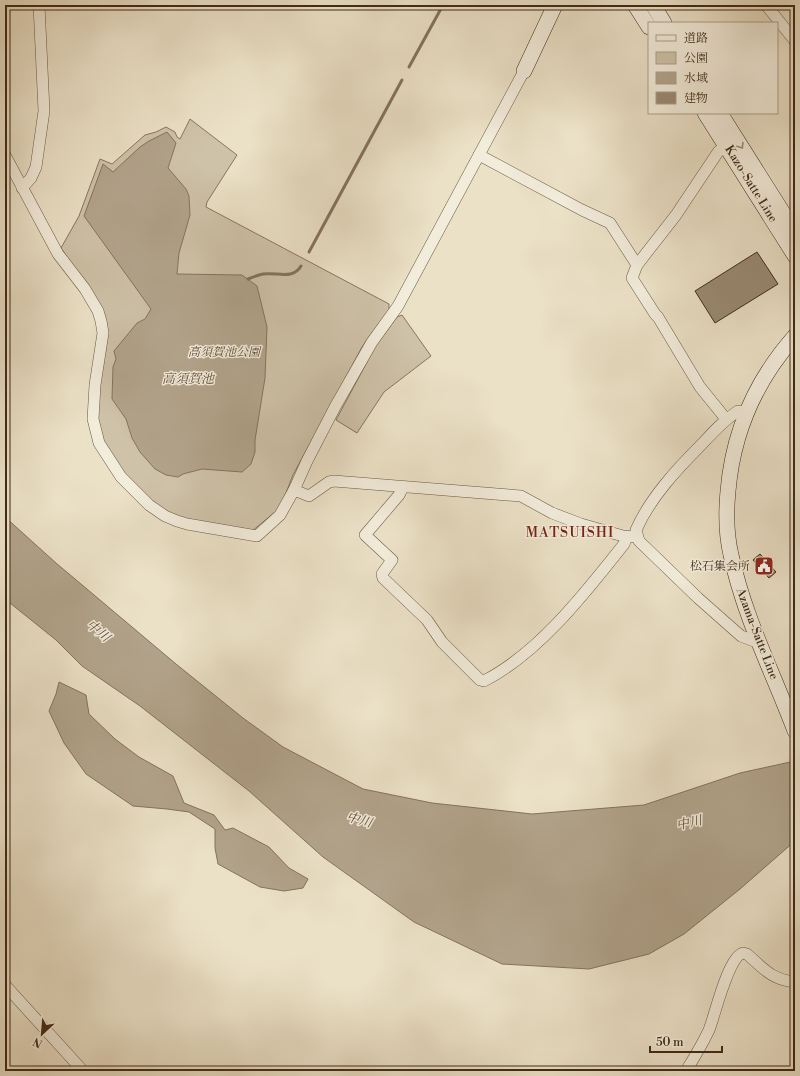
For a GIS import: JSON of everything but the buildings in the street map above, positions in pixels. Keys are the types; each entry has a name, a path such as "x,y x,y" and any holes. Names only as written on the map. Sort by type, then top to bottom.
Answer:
{"main road":[{"path":"524,71 556,5"},
{"path":"635,5 648,24"},
{"path":"653,5 663,22"},
{"name":"Kazo-Satte Line","path":"706,114 795,256"},
{"name":"Kazo-Satte Line","path":"721,114 795,232"},
{"name":"Azama-Satte Line","path":"795,336 785,347 765,376 746,412 733,453 727,496 727,524 730,554 739,586 795,731"}],"street":[{"path":"22,188 31,178 36,167 44,112 38,5"},
{"path":"766,5 795,40"},
{"path":"5,155 58,254 85,290 100,316 103,333 94,385 94,419 99,443 121,477 149,505 165,516 187,524 257,536 280,515 366,351 386,320 398,306 524,71"},
{"path":"726,145 718,152 676,215 637,265 632,278 658,317 700,387 726,419"},
{"path":"479,155 610,223 637,265"},
{"path":"403,487 399,495 365,535 392,560 382,574 383,578 428,620 442,642 480,680 484,682 507,668 552,629 624,544 632,537 639,523 664,486 686,460 726,419 738,411 746,412"},
{"path":"294,490 309,496 329,482 334,481 521,496 552,513 581,524 632,537 639,541 698,598 741,636 754,641 759,641"},
{"path":"686,1071 709,1030 723,987 738,956 743,953 747,954 773,976 782,980 795,982"},
{"path":"5,985 83,1071"}],"green space":[{"name":"高須賀池公園","path":"190,119 237,155 207,202 206,207 389,304 389,310 362,347 293,475 280,508 252,531 181,519 170,515 128,482 105,447 98,420 101,308 61,248 79,216 100,159 112,164 145,135 166,127 175,132 177,137 180,139"},
{"path":"402,315 431,356 384,392 357,433 336,420 375,347 397,317"}],"water":[{"name":"高須賀池","path":"167,132 176,143 168,168 186,189 189,196 190,215 179,253 177,274 242,275 257,286 267,327 265,378 255,440 255,452 251,464 242,472 202,469 183,474 178,477 166,475 155,469 140,452 132,438 126,419 112,399 113,367 116,359 114,351 137,323 145,319 151,309 84,216 103,164 113,172 140,147"},
{"name":"中川","path":"5,517 56,563 243,718 283,747 363,789 432,803 532,814 644,805 740,773 795,761 795,841 740,889 684,934 649,954 589,969 502,964 414,922 323,857 249,791 140,706 82,666 56,640 5,599"},
{"path":"59,682 86,695 89,714 115,739 139,757 173,776 184,803 214,815 225,830 233,828 269,847 289,868 308,879 303,888 284,891 260,887 218,864 215,848 215,829 189,812 133,806 86,774 64,743 49,711"}],"waterway":[{"path":"409,67 443,5"},
{"path":"309,252 402,80"},
{"path":"248,279 263,274 294,273 301,266"}],"place":[{"name":"松石集会所","path":"764,566"}],"district":[{"name":"MATSUISHI","path":"570,533"}]}
